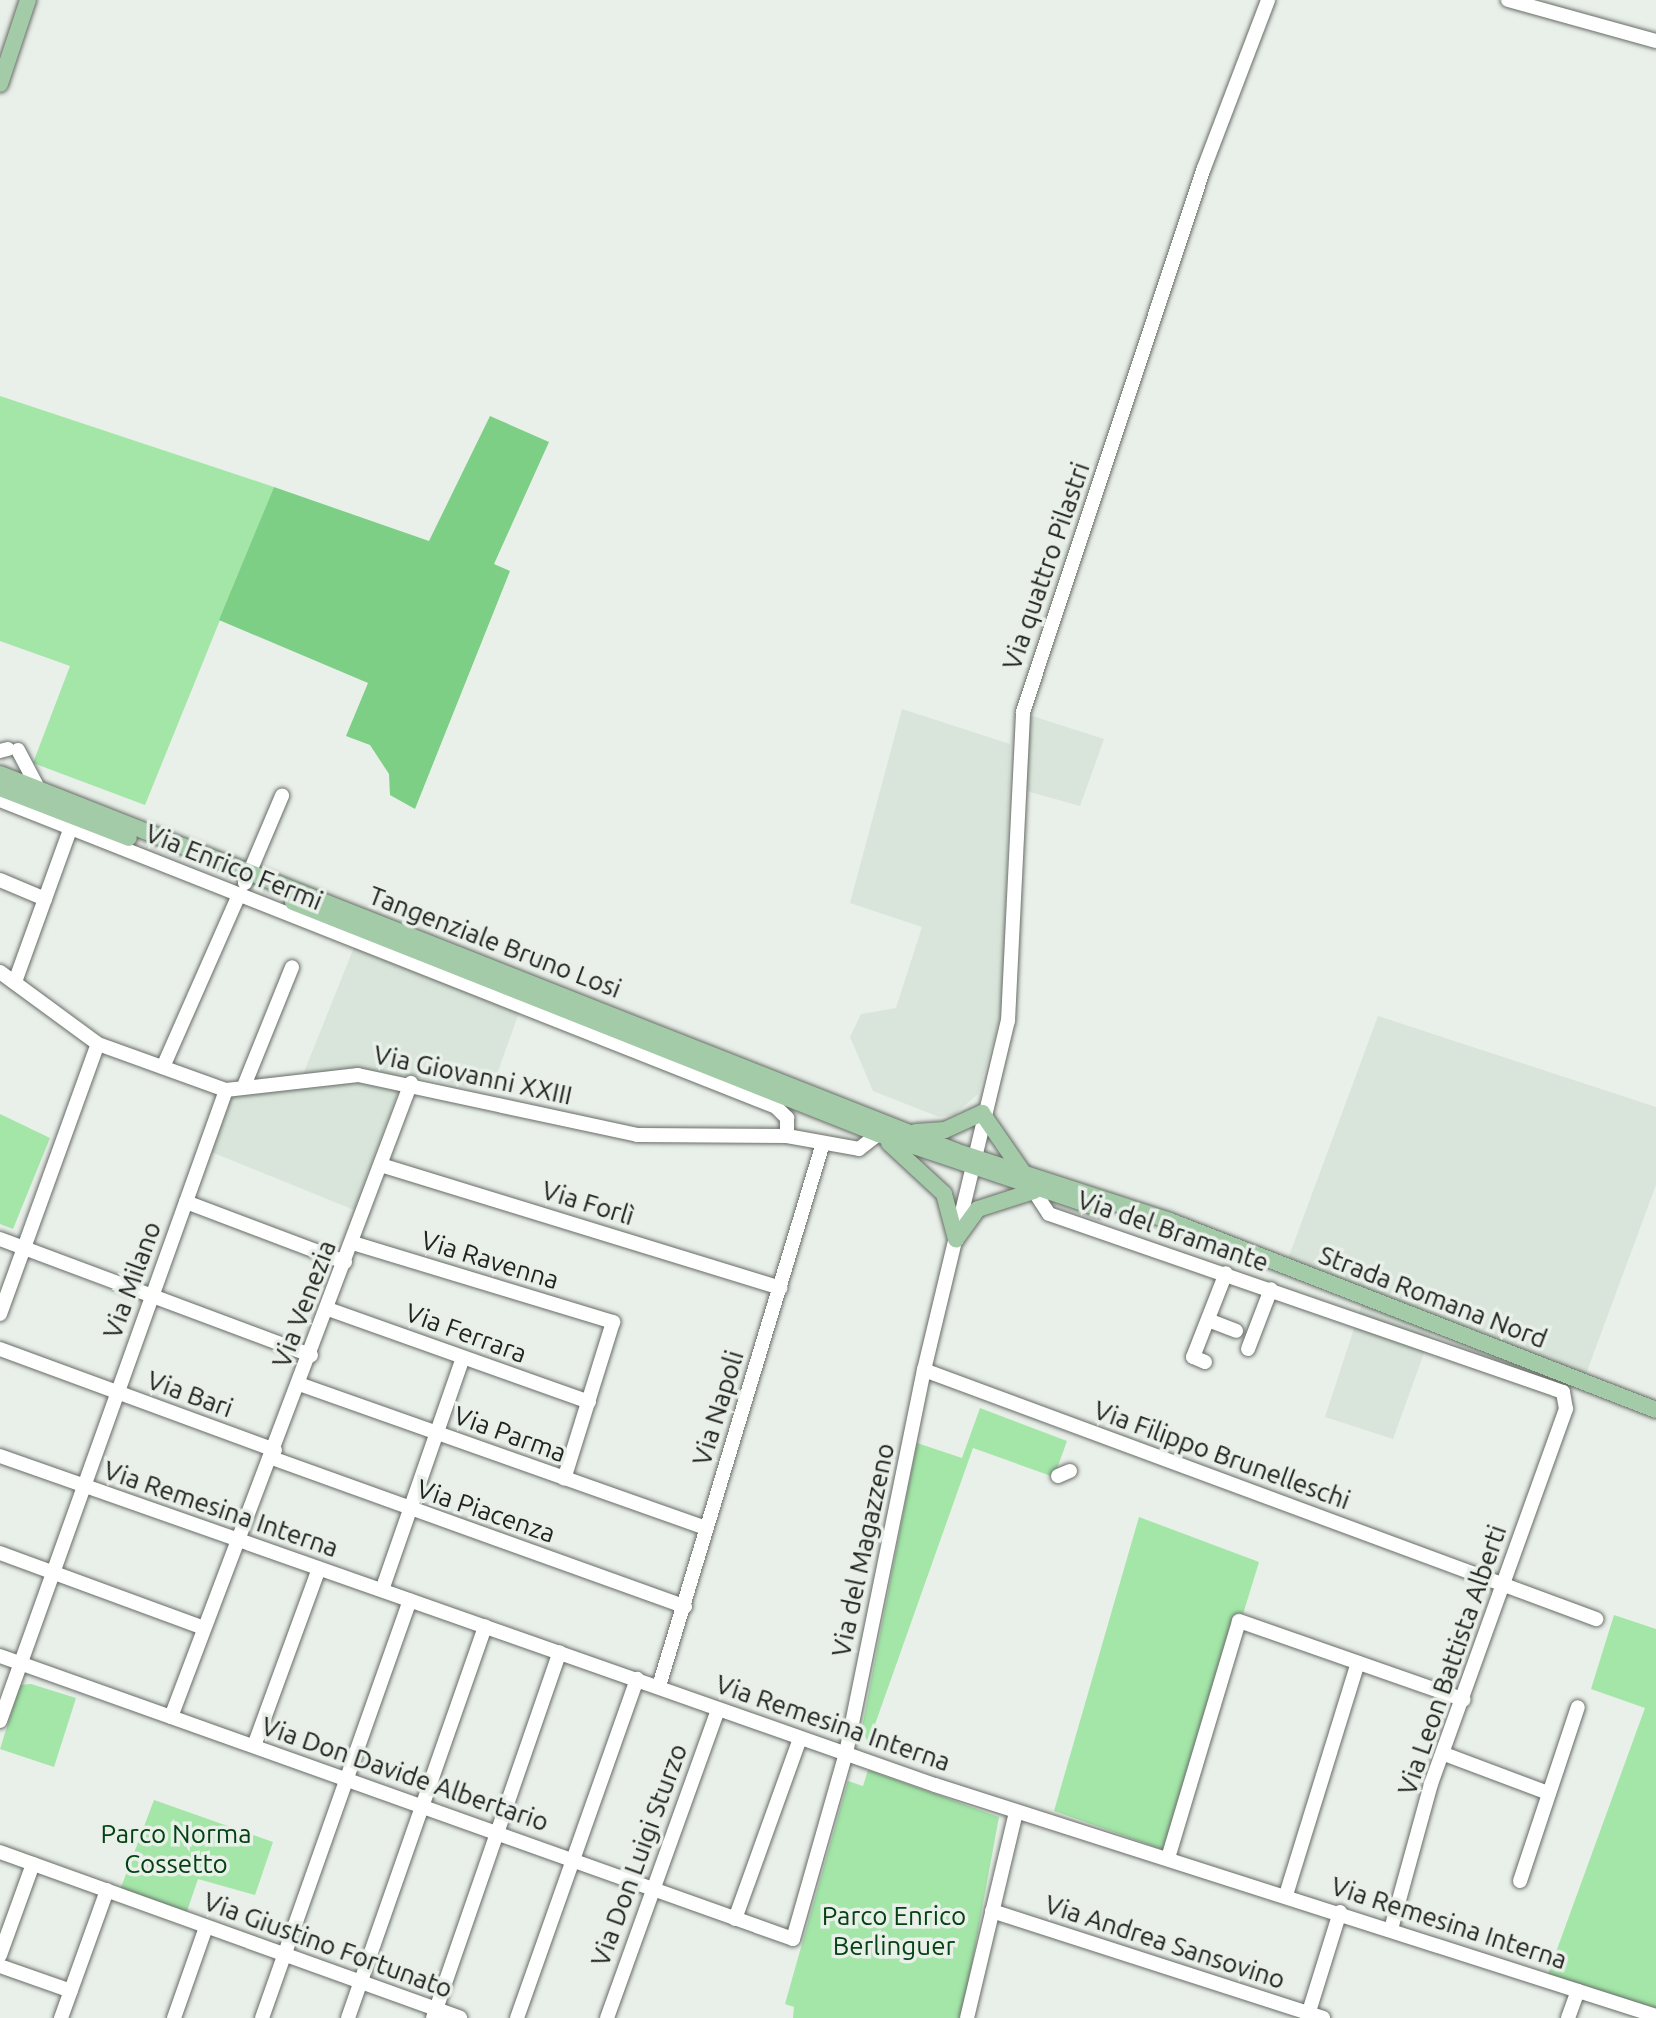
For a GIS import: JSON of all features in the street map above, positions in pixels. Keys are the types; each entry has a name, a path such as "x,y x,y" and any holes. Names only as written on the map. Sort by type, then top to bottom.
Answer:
{"main road":[{"path":"0,84 28,0"},
{"name":"Tangenziale Bruno Losi","path":"0,774 244,884 907,1132 972,1162"},
{"name":"Tangenziale Bruno Losi","path":"0,788 878,1134 972,1162"},
{"path":"907,1132 945,1130 982,1113 1026,1175"},
{"path":"878,1134 944,1194 956,1239"},
{"name":"Strada Romana Nord","path":"972,1162 1026,1175 1191,1231 1656,1410"},
{"name":"Strada Romana Nord","path":"972,1162 1034,1191 1191,1231"},
{"path":"956,1239 978,1209 1034,1191"}],"street":[{"name":"Via quattro Pilastri","path":"972,1162 1013,988 1023,712 1204,168 1268,0"},
{"path":"1508,0 1656,41"},
{"path":"11,753 39,790"},
{"path":"163,1067 282,796"},
{"name":"Via Enrico Fermi","path":"0,800 71,827 244,884 776,1107 787,1118 787,1136"},
{"path":"16,979 71,827"},
{"path":"0,880 45,899"},
{"path":"244,1086 292,967"},
{"path":"0,972 16,979 98,1044 226,1090"},
{"path":"0,1314 98,1044"},
{"name":"Via Giovanni XXIII","path":"226,1090 308,1076 411,1083 637,1135 787,1136 859,1149 878,1134"},
{"name":"Via Venezia","path":"171,1717 311,1355 411,1083"},
{"name":"Via Milano","path":"0,1721 226,1090"},
{"name":"Via Napoli","path":"659,1686 823,1143"},
{"name":"Via del Magazzeno","path":"793,1939 846,1753 924,1370 972,1162"},
{"name":"Via Forlì","path":"381,1165 780,1288"},
{"name":"Via del Bramante","path":"1034,1191 1049,1214 1563,1392 1566,1409"},
{"path":"186,1202 345,1262"},
{"path":"0,1239 311,1355"},
{"name":"Via Ravenna","path":"353,1243 613,1322 589,1402"},
{"path":"1205,1362 1193,1357 1226,1273"},
{"path":"1248,1349 1271,1289"},
{"name":"Via Ferrara","path":"328,1309 589,1402"},
{"path":"1208,1320 1236,1331"},
{"name":"Via Bari","path":"0,1349 273,1454"},
{"path":"382,1590 463,1358"},
{"name":"Via Filippo Brunelleschi","path":"924,1370 1596,1619"},
{"name":"Via Parma","path":"299,1384 706,1528"},
{"path":"564,1479 589,1402"},
{"name":"Via Leon Battista Alberti","path":"1391,1929 1431,1784 1447,1755 1503,1584 1566,1409"},
{"name":"Via Piacenza","path":"273,1454 408,1509 685,1607"},
{"name":"Via Remesina Interna","path":"0,1456 1016,1812 1340,1912 1656,2016"},
{"path":"0,1553 204,1628"},
{"path":"254,1746 319,1568"},
{"path":"262,2018 410,1600"},
{"path":"1168,1858 1239,1621 1464,1700"},
{"path":"348,2018 485,1626"},
{"path":"434,2014 560,1652"},
{"name":"Via Don Davide Albertario","path":"0,1656 793,1939"},
{"path":"1286,1895 1358,1663"},
{"path":"517,2018 637,1679"},
{"path":"1520,1881 1578,1707"},
{"name":"Via Don Luigi Sturzo","path":"607,2018 718,1709"},
{"path":"735,1919 800,1738"},
{"path":"1447,1755 1548,1793"},
{"path":"967,2018 1016,1812"},
{"name":"Via Giustino Fortunato","path":"0,1852 360,1982 434,2014 460,2018"},
{"path":"0,1955 33,1864"},
{"path":"61,2018 107,1890"},
{"name":"Via Andrea Sansovino","path":"992,1911 1313,2016"},
{"path":"1313,2016 1340,1912"},
{"path":"174,2018 206,1927"},
{"path":"0,1966 71,1991"},
{"path":"1568,2018 1578,1991"}],"shaded area":[{"path":"902,709 1010,744 1003,1007 978,1094 955,1114 939,1117 873,1091 850,1037 861,1014 896,1008 922,927 850,903"},
{"path":"1029,715 1104,739 1080,806 1023,790"},
{"path":"357,940 521,1007 491,1091 404,1075 354,1210 204,1149 227,1091 302,1077"},
{"path":"1378,1016 1656,1107 1656,1185 1586,1374 1436,1320 1393,1439 1325,1417 1365,1295 1286,1264"}],"green space":[{"path":"0,396 274,487 145,805 33,763 70,666 0,641"},
{"path":"490,416 549,442 494,564 510,571 415,809 390,795 389,774 370,745 346,736 368,683 219,620 274,487 429,541"},
{"path":"0,1114 50,1138 13,1229 0,1224"},
{"path":"980,1408 1067,1441 1054,1477 973,1448 868,1744 862,1727 917,1443 962,1458"},
{"path":"1139,1517 1259,1562 1170,1852 1054,1811"},
{"path":"1614,1615 1656,1629 1656,2013 1548,1974 1645,1708 1591,1689"},
{"path":"31,1684 76,1698 54,1767 0,1749 20,1685"},
{"name":"Parco Enrico Berlinguer","path":"868,1770 999,1817 962,2018 793,2018 794,2007 785,2004 848,1781 863,1786"},
{"name":"Parco Norma Cossetto","path":"154,1800 273,1842 255,1895 198,1879 186,1914 120,1890"}]}
